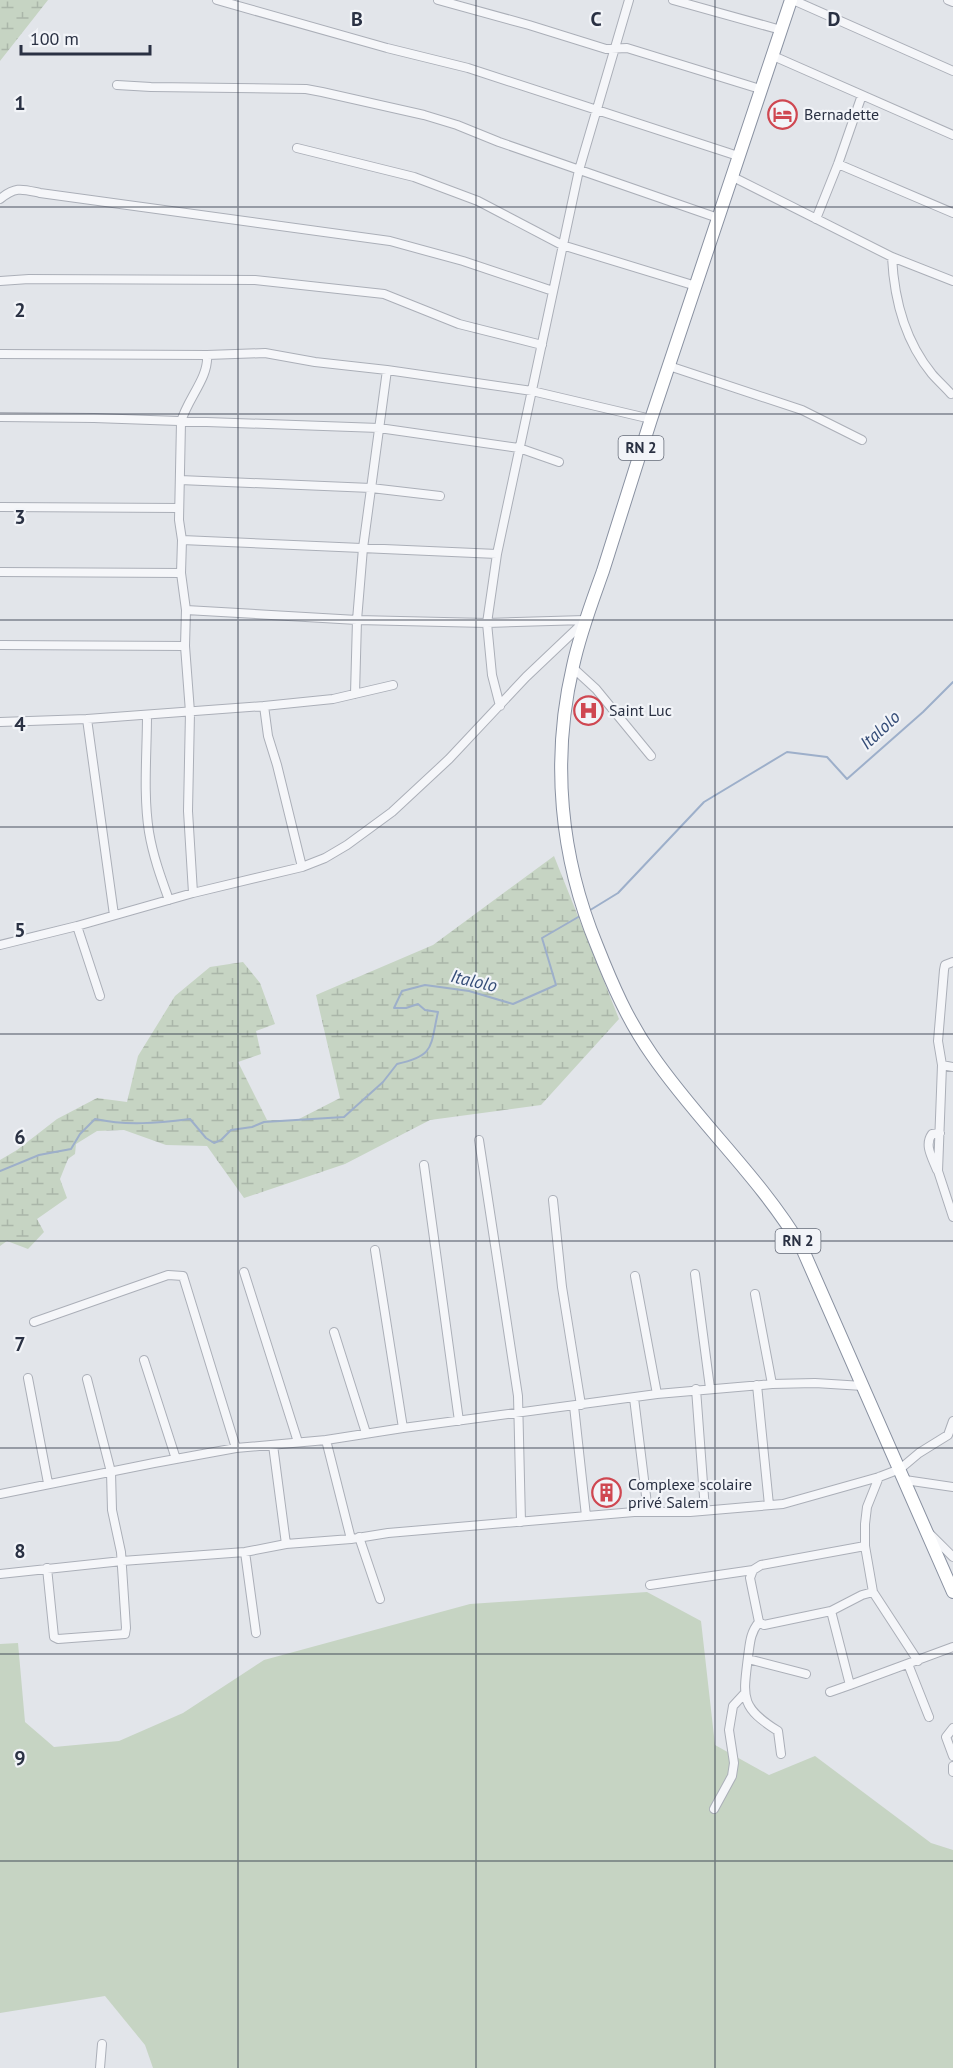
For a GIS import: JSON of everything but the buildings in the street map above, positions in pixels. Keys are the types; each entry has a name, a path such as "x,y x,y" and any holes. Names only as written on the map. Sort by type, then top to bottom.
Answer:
{"highway":[{"name":"RN 2","path":"792,0 771,56 585,620 572,667 561,741 560,774 564,824 587,924 618,998 651,1054 673,1084 770,1199 802,1248 953,1592"}],"street":[{"path":"217,0 387,48 468,68 738,156"},
{"path":"438,0 606,49 627,48 760,89"},
{"path":"500,706 492,675 487,623 497,554 579,170 629,0"},
{"path":"673,0 781,30"},
{"path":"792,0 953,71"},
{"path":"948,0 953,2"},
{"path":"771,56 953,135"},
{"path":"117,85 306,89 322,92 437,119 718,218"},
{"path":"816,219 862,95"},
{"path":"297,148 425,181 478,201 562,245 696,286"},
{"path":"838,164 953,213"},
{"path":"731,176 892,257 953,281"},
{"path":"0,199 9,192 24,189 52,195 390,241 463,261 553,291"},
{"path":"892,257 895,291 914,347 932,374 951,394"},
{"path":"0,281 29,279 255,280 384,294 459,324 542,345"},
{"path":"0,354 207,355 265,352 315,362 532,391 651,419"},
{"path":"192,893 188,811 190,712 185,646 186,610 181,573 182,540 179,520 181,422 208,365 207,355"},
{"path":"669,366 802,410 862,440"},
{"path":"355,694 357,620 363,548 387,370"},
{"path":"0,417 379,428 519,448 559,462"},
{"path":"180,480 371,488 440,496"},
{"path":"0,507 179,508"},
{"path":"182,540 497,554"},
{"path":"0,572 181,573"},
{"path":"186,610 357,620 487,623 585,620"},
{"path":"0,945 192,893 303,867 324,858 347,845 392,812 585,620"},
{"path":"0,645 185,646"},
{"path":"572,667 596,689 651,756"},
{"path":"0,722 87,719 264,706 333,699 393,685"},
{"path":"264,706 268,736 303,867"},
{"path":"147,715 149,832 169,900"},
{"path":"87,719 114,915"},
{"path":"77,926 99,996"},
{"path":"953,962 945,965 944,970 938,1041 942,1065 938,1171 953,1217"},
{"path":"942,1065 953,1067"},
{"path":"479,1140 519,1414 520,1522"},
{"path":"424,1165 459,1421"},
{"path":"553,1200 578,1406 586,1516"},
{"path":"375,1250 403,1428"},
{"path":"243,1272 298,1442"},
{"path":"695,1274 710,1388"},
{"path":"34,1322 168,1275 183,1276 236,1448"},
{"path":"634,1276 657,1394"},
{"path":"755,1294 772,1384"},
{"path":"334,1332 366,1433"},
{"path":"144,1360 176,1459"},
{"path":"28,1378 48,1483"},
{"path":"47,1568 54,1638 125,1634 122,1561 112,1510 111,1472 87,1379"},
{"path":"0,1494 236,1448 326,1440 696,1389 815,1383 863,1386"},
{"path":"757,1385 769,1505"},
{"path":"696,1389 705,1510"},
{"path":"634,1398 648,1512"},
{"path":"902,1474 919,1453 951,1433 953,1421"},
{"path":"326,1440 355,1538 380,1599"},
{"path":"273,1445 286,1544"},
{"path":"0,1574 122,1561 245,1552 286,1544 388,1533 586,1516 769,1505 795,1501 879,1477 902,1474 953,1487"},
{"path":"879,1477 867,1507 865,1546 873,1592 918,1661"},
{"path":"927,1530 953,1557"},
{"path":"650,1585 753,1570 761,1565 865,1546"},
{"path":"245,1552 256,1633"},
{"path":"753,1570 750,1578 759,1622"},
{"path":"759,1622 770,1626 831,1611 873,1592"},
{"path":"831,1611 850,1685"},
{"path":"759,1622 751,1631 744,1684 745,1693 746,1699 758,1718 778,1731 781,1754"},
{"path":"830,1692 953,1647"},
{"path":"748,1659 806,1674"},
{"path":"908,1664 929,1717"},
{"path":"714,1809 732,1776 734,1763 729,1730 733,1706 745,1693"},
{"path":"953,1728 946,1737 953,1756"},
{"path":"953,1766 953,1772"},
{"path":"100,2068 102,2044"}],"green space":[{"path":"0,0 48,0 0,61"},
{"path":"554,856 619,1019 541,1105 430,1120 345,1164 244,1198 207,1146 166,1145 124,1130 97,1131 76,1144 75,1154 68,1159 60,1179 67,1198 37,1219 44,1232 28,1249 7,1241 0,1246 0,1160 17,1150 57,1119 97,1098 127,1102 138,1056 175,996 210,967 243,962 260,983 275,1024 256,1031 261,1054 238,1062 267,1120 297,1120 340,1098 316,995 433,945"},
{"path":"647,1592 701,1621 715,1745 769,1775 815,1756 931,1843 953,1850 953,2068 153,2068 145,2045 105,1996 0,2013 0,1644 18,1643 25,1722 54,1747 119,1741 183,1713 264,1660 470,1604"}],"waterway":[{"name":"Italolo","path":"587,912 618,893 704,802 787,752 827,757 847,779 923,712 953,682"},
{"name":"Italolo","path":"0,1171 39,1155 71,1149 80,1134 95,1119 131,1123 190,1119 206,1138 214,1143 221,1140 231,1130 252,1127 264,1122 344,1117 383,1082 397,1064 425,1053 432,1042 438,1012 425,1010 418,1004 406,1008 394,1008 402,991 425,985 469,991 513,1004 556,985 542,938 580,916"}],"place":[{"name":"Bernadette","path":"783,114"},
{"name":"Saint Luc","path":"588,710"},
{"name":"Complexe scolaire privé Salem","path":"607,1493"}]}
